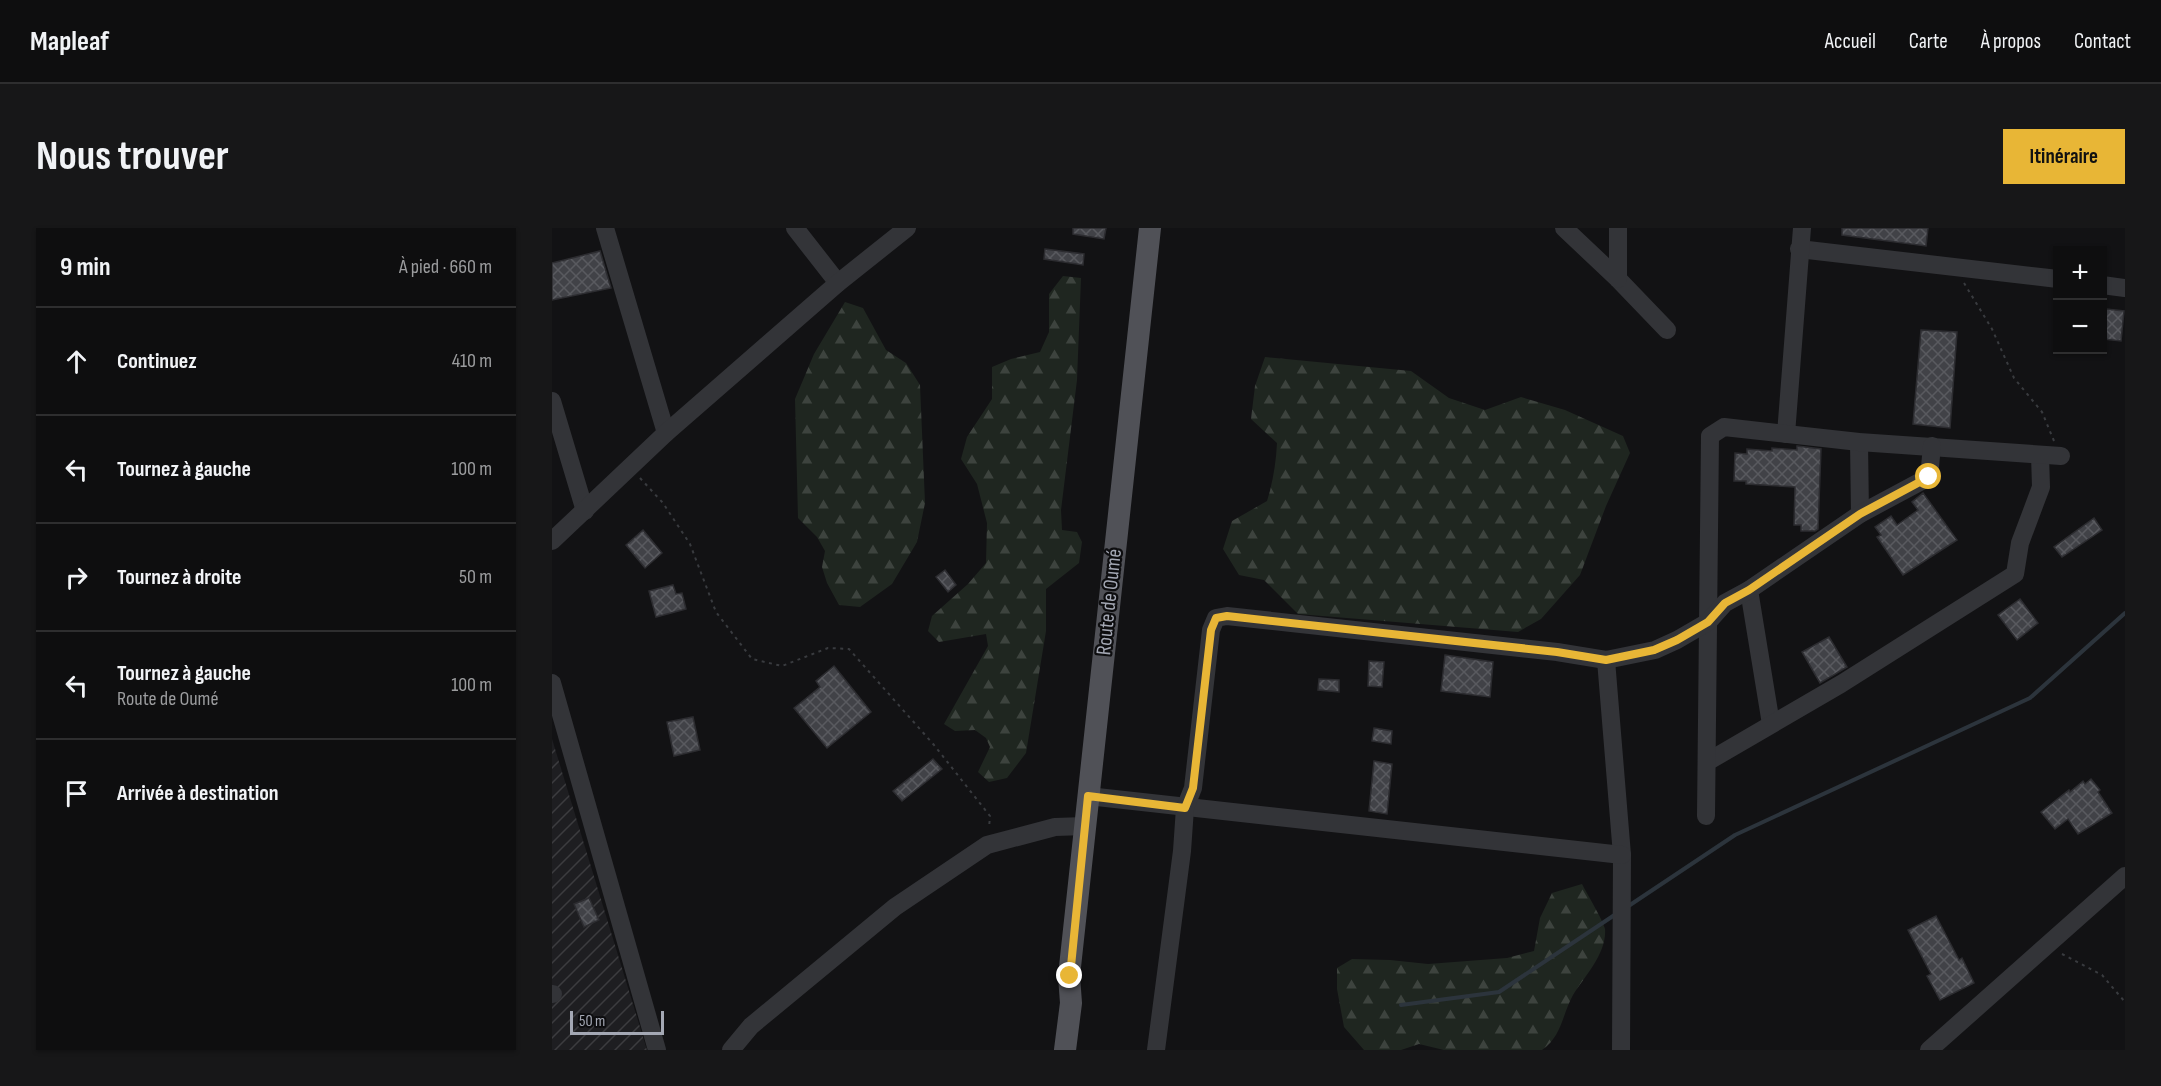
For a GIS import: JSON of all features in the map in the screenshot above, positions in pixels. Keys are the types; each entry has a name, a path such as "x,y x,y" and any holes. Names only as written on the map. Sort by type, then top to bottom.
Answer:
{"main road":[{"name":"Route de Oumé","path":"1070,976 1150,228"},
{"path":"1052,1050 1061,1001 1070,976"},
{"path":"1065,1050 1071,1003 1070,976"}],"street":[{"path":"605,228 666,433"},
{"path":"795,228 838,283"},
{"path":"552,541 666,433 838,283 907,228"},
{"path":"1564,228 1667,330"},
{"path":"1618,228 1618,279"},
{"path":"1786,434 1802,228"},
{"path":"1799,249 2053,278"},
{"path":"2107,286 2125,288"},
{"path":"552,401 585,511"},
{"path":"1706,816 1710,436 1724,427 1859,442 2061,456"},
{"path":"1859,442 1860,514"},
{"path":"1156,1050 1181,863 1185,808 1193,788 1211,630 1216,618 1227,616 1557,652 1606,660 1654,650 1708,622 1725,603 1749,590 1860,514 1929,477 1932,446"},
{"path":"1707,762 1920,635 2015,574 2020,543 2041,487 2040,455"},
{"path":"1749,590 1771,724"},
{"path":"1606,660 1622,855 1621,1050"},
{"path":"552,683 657,1050"},
{"path":"1088,796 1622,855"},
{"path":"731,1050 751,1026 895,907 987,845 1055,827 1085,826"},
{"path":"1929,1050 2125,876"}],"path":[{"path":"1952,266 1974,297 1992,329 2013,378 2042,412 2061,456"},
{"path":"630,468 663,503 690,544 716,612 752,659 782,666 828,648 849,649 934,745 990,816 987,845"},
{"path":"2047,946 2102,975 2125,1002"}],"shaded area":[{"path":"552,739 647,1050 552,1050"}],"green space":[{"path":"1063,276 1081,278 1077,380 1061,510 1062,530 1077,532 1082,542 1079,563 1046,589 1046,631 1026,753 1007,778 989,782 978,772 990,747 986,738 975,730 955,731 944,724 988,646 986,634 939,642 928,631 932,616 968,584 986,563 987,523 977,484 961,459 967,437 992,399 992,367 1011,359 1040,352 1049,332 1049,294"},
{"path":"845,302 863,308 886,350 906,363 920,385 925,503 917,542 892,584 860,607 839,605 827,583 822,567 825,551 817,537 798,518 795,399 814,354"},
{"path":"1265,357 1411,371 1449,398 1485,410 1521,397 1565,410 1623,436 1630,453 1606,506 1580,575 1541,619 1518,632 1298,614 1264,580 1239,575 1223,549 1232,521 1267,501 1276,458 1277,443 1251,419 1255,386"},
{"path":"1582,884 1604,925 1603,947 1573,995 1558,1032 1542,1050 1444,1050 1419,1044 1401,1050 1364,1050 1344,1027 1337,989 1337,968 1352,959 1428,964 1507,958 1534,951 1540,918 1552,893"}],"building":[{"path":"1073,228 1106,228 1104,239 1073,234"},
{"path":"1842,228 1928,228 1926,246 1842,235"},
{"path":"1045,249 1084,254 1083,265 1044,259"},
{"path":"600,251 611,288 552,300 552,263"},
{"path":"2107,309 2124,311 2121,341 2107,339"},
{"path":"1921,330 1957,332 1950,428 1913,424"},
{"path":"1797,446 1821,449 1818,529 1815,531 1801,531 1801,525 1794,525 1795,487 1746,484 1746,481 1734,481 1735,453 1747,454 1747,449 1797,450"},
{"path":"1923,493 1957,540 1903,575 1877,537 1881,535 1875,527 1891,516 1897,525 1918,510 1912,502"},
{"path":"2094,518 2102,530 2062,557 2054,547"},
{"path":"643,530 662,553 645,568 626,545"},
{"path":"945,570 956,585 948,592 936,577"},
{"path":"673,585 676,594 682,593 686,609 656,617 649,591"},
{"path":"2020,599 2038,623 2017,640 1998,615"},
{"path":"1829,637 1847,667 1820,683 1802,652"},
{"path":"1445,655 1493,662 1490,697 1441,691"},
{"path":"1369,661 1384,662 1382,687 1368,686"},
{"path":"834,666 871,712 827,748 794,708 820,687 816,681"},
{"path":"1319,679 1339,680 1339,692 1318,690"},
{"path":"693,717 700,750 674,756 667,722"},
{"path":"1374,728 1392,731 1391,744 1372,741"},
{"path":"933,759 942,769 902,801 893,791"},
{"path":"1374,761 1392,764 1387,814 1369,811"},
{"path":"2091,779 2100,790 2098,792 2112,813 2078,834 2068,819 2055,829 2041,812 2069,790 2070,792 2083,781 2085,784"},
{"path":"589,898 599,920 584,927 574,904"},
{"path":"1936,916 1959,960 1962,958 1974,983 1940,1000 1927,976 1931,974 1908,930"}],"waterway":[{"path":"1627,907 1735,835 2030,698 2125,613"},
{"path":"1401,1005 1499,992 1616,914"}],"route":[{"path":"1070,976 1088,796 1185,808 1193,788 1211,630 1216,618 1227,616 1557,652 1606,660 1654,650 1677,640 1708,622 1725,603 1749,590 1860,514 1929,477"}]}
